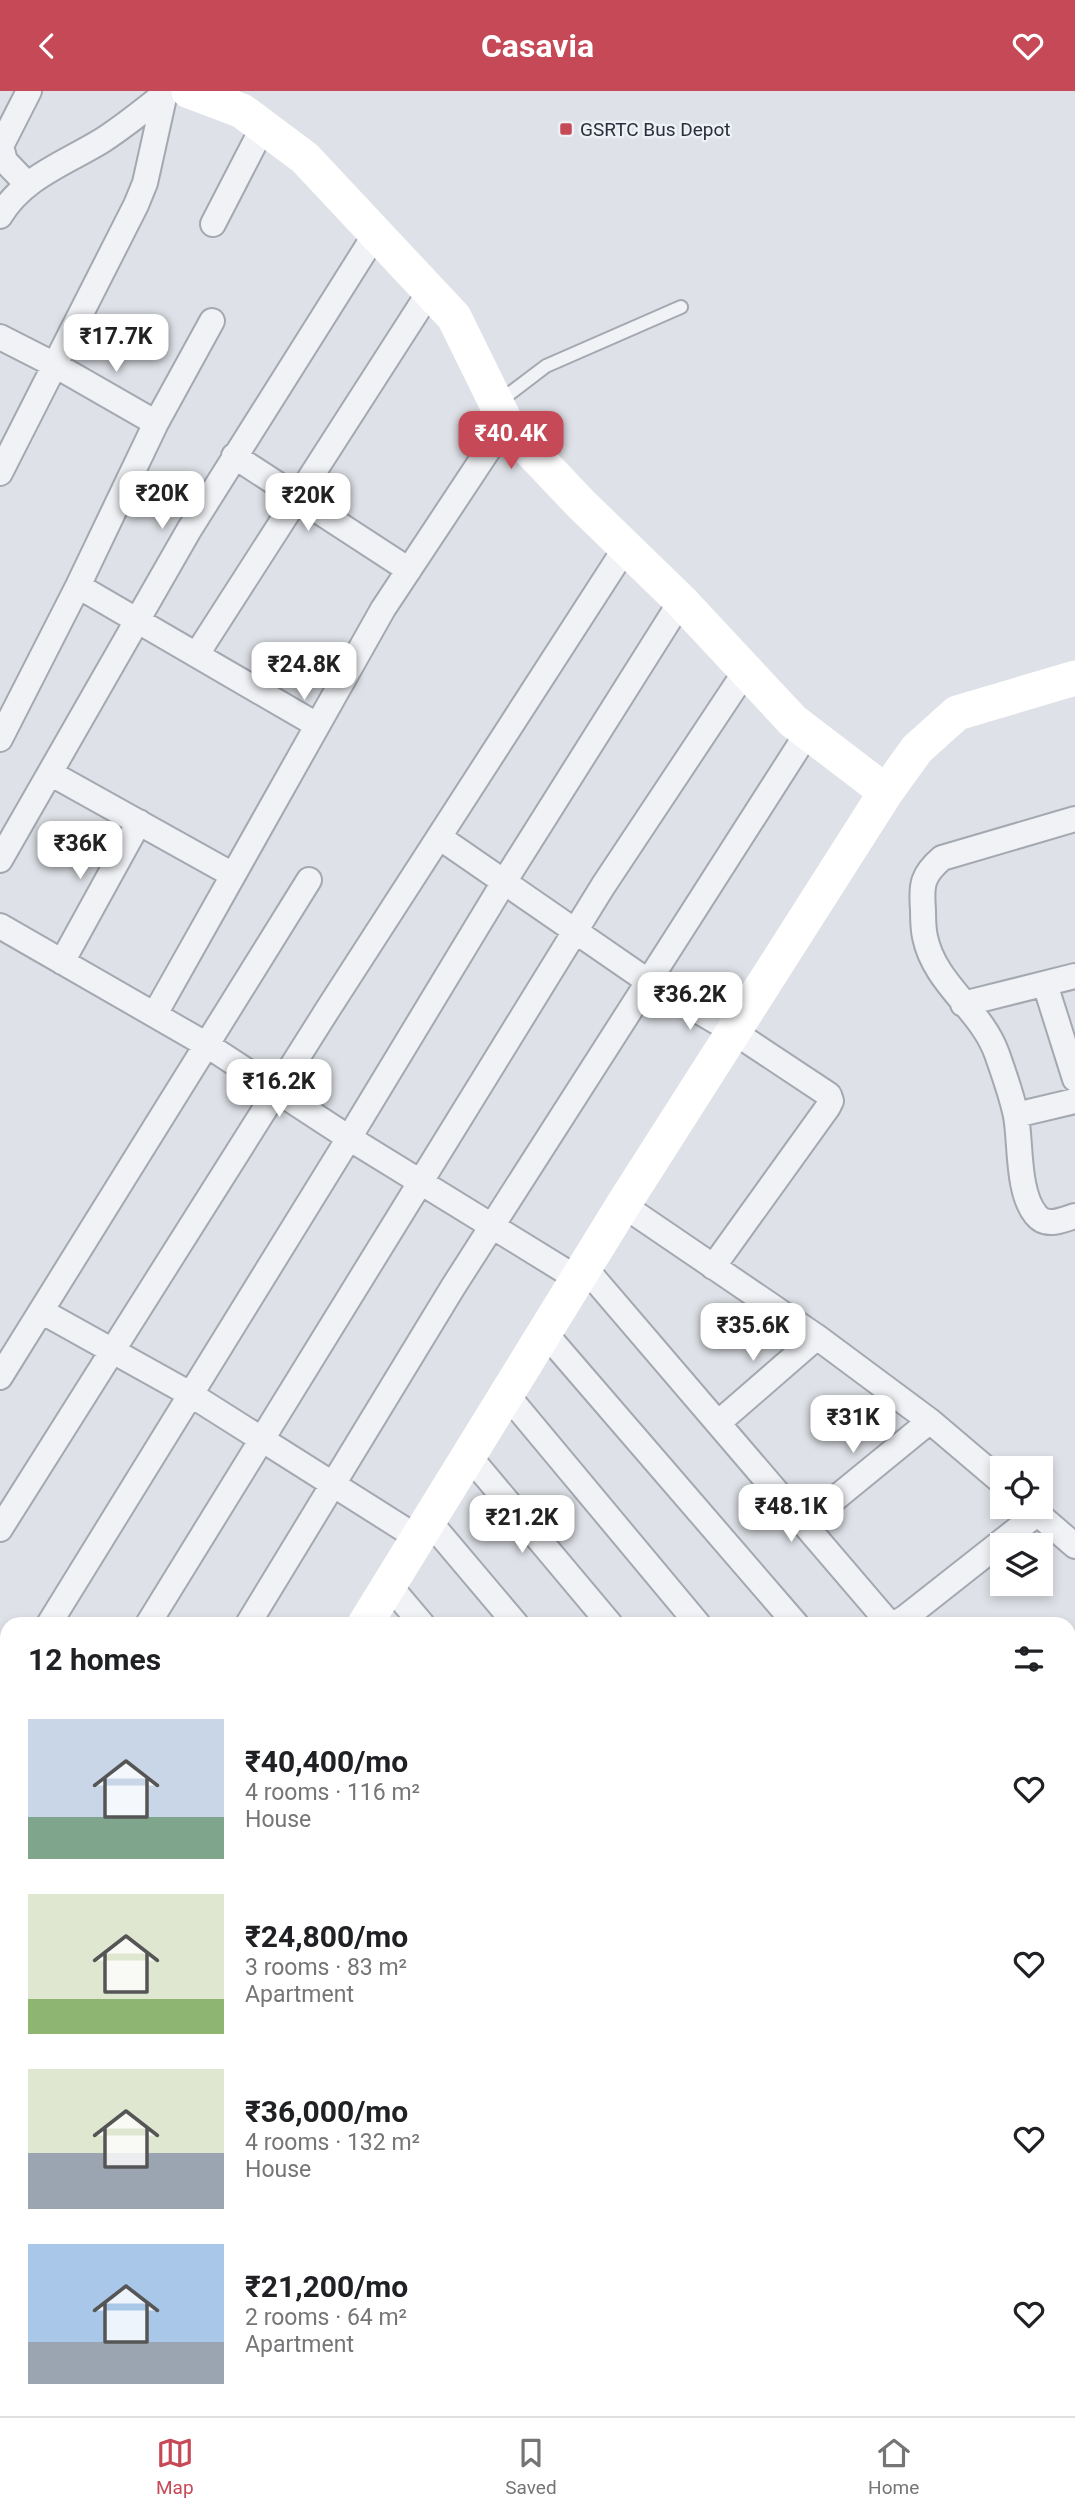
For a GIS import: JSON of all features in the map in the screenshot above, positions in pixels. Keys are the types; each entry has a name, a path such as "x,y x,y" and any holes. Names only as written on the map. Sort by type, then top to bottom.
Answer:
{"street":[{"path":"27,184 5,160 1,146 29,91"},
{"path":"0,473 136,205 185,92"},
{"path":"0,216 12,198 27,184 185,92 242,111 305,158 454,317 501,413 582,504 681,601 793,721 886,792"},
{"path":"214,224 263,127"},
{"path":"0,860 137,619 234,456 376,233"},
{"path":"197,654 430,291"},
{"path":"0,739 79,586 156,423 212,321"},
{"path":"0,337 156,423"},
{"path":"155,1014 383,609 409,570 501,413"},
{"path":"234,456 409,570"},
{"path":"0,1529 112,1349 626,547"},
{"path":"79,586 317,725"},
{"path":"53,1617 504,882 681,601"},
{"path":"152,1617 575,932 745,672"},
{"path":"369,1617 623,1205 886,792 917,749 957,713 1075,678"},
{"path":"252,1617 492,1226 808,732"},
{"path":"50,773 233,875"},
{"path":"1075,819 942,858 930,868 922,889 924,933 929,954 937,970 991,1038 1016,1115 1020,1163 1028,1202 1038,1219 1047,1223 1075,1216"},
{"path":"62,961 139,822"},
{"path":"439,837 649,982 734,1032 829,1095 831,1101 713,1267"},
{"path":"0,1377 309,880"},
{"path":"0,926 207,1045 349,1138 492,1226 581,1273 718,1423 884,1617"},
{"path":"964,1005 1075,975"},
{"path":"1045,984 1075,1079"},
{"path":"1016,1115 1075,1101"},
{"path":"623,1205 817,1337 930,1421 990,1472"},
{"path":"41,1311 190,1394 332,1485 423,1530 509,1617"},
{"path":"545,1333 790,1617"},
{"path":"718,1423 817,1337"},
{"path":"507,1395 692,1617"},
{"path":"804,1524 930,1421"},
{"path":"469,1456 604,1617"},
{"path":"906,1617 1023,1519"},
{"path":"1044,1519 1075,1546"},
{"path":"389,1585 416,1617"}],"lane":[{"path":"501,413 546,366 681,307"}],"place":[{"name":"GSRTC Bus Depot","path":"566,129"}]}
